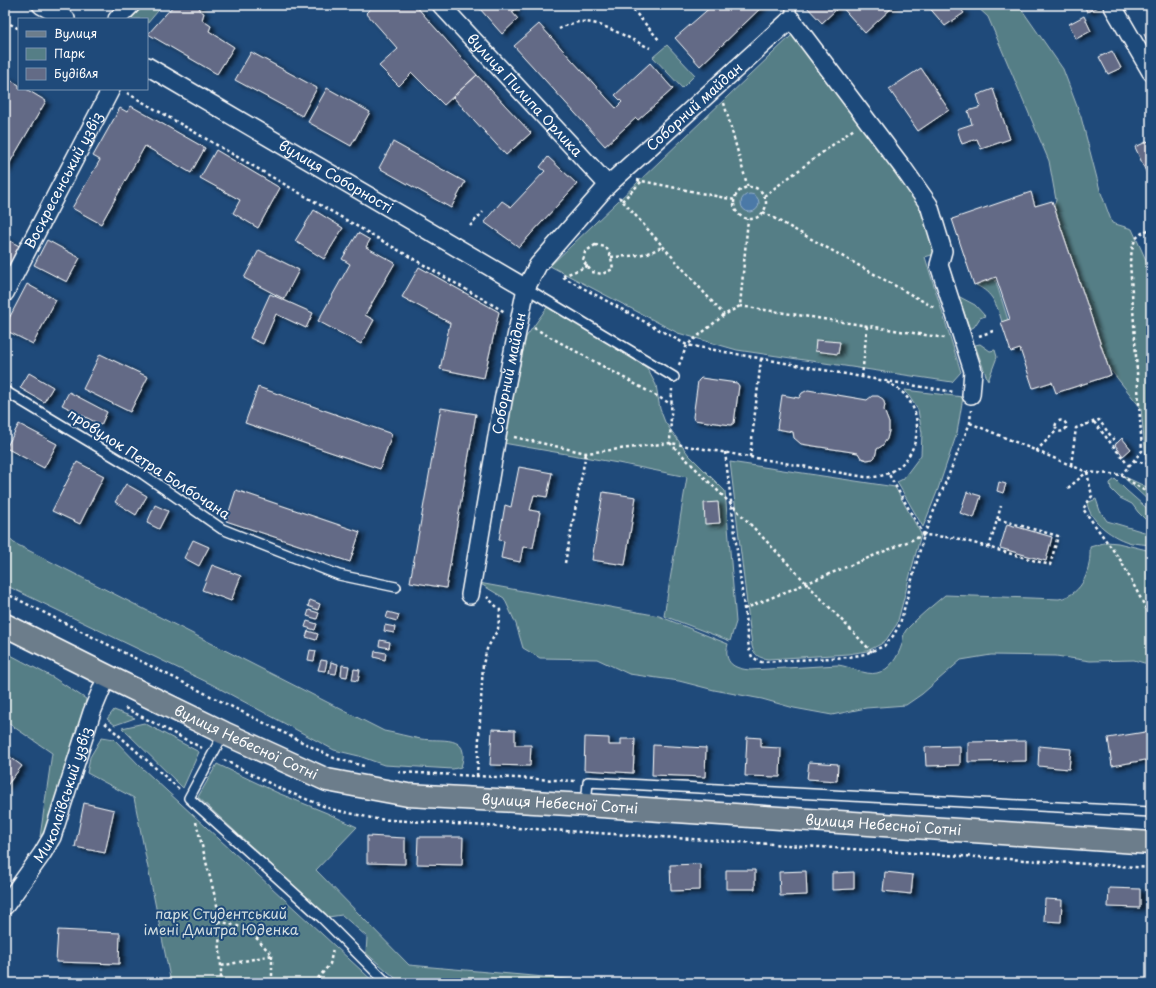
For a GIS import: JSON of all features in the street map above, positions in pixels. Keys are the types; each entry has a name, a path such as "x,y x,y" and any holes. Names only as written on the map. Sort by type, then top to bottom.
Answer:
{"main road":[{"name":"вулиця Небесної Сотні","path":"5,625 224,733 327,780 408,795 586,805 1151,843"}],"street":[{"path":"41,5 64,18"},
{"path":"119,18 131,5"},
{"name":"вулиця Пилипа Орлика","path":"442,5 608,185"},
{"path":"1112,5 1151,72"},
{"name":"Соборний майдан","path":"478,596 497,434 526,288 538,265 608,185 791,12 867,120 930,205 943,251 939,265 973,371 972,395"},
{"name":"вулиця Соборності","path":"148,67 526,288"},
{"name":"Воскресенський узвіз","path":"5,293 119,91"},
{"name":"Миколаївський узвіз","path":"5,906 42,854 52,836 92,712 107,676"}],"lane":[{"path":"526,288 674,377"},
{"name":"провулок Петра Болбочана","path":"5,390 143,474 222,529 339,575 396,587"},
{"path":"224,733 189,798 336,932 387,983"},
{"path":"586,805 588,782 1151,812"}],"path":[{"path":"629,5 660,41"},
{"path":"5,21 18,28"},
{"path":"559,28 580,22 601,25 650,48"},
{"path":"119,91 519,320 671,405"},
{"path":"723,100 748,188"},
{"path":"764,196 867,120"},
{"path":"633,180 735,200"},
{"path":"622,200 642,181"},
{"path":"608,185 724,315"},
{"path":"748,188 756,188 764,196 766,204 763,212 758,217 748,219 744,218 737,212 734,204 740,191 748,188"},
{"path":"470,226 483,212"},
{"path":"763,212 956,320"},
{"path":"740,306 748,219"},
{"path":"1121,475 1142,451 1130,261 1134,243 1139,234 1150,229"},
{"path":"595,245 606,248 611,257 613,269 602,274 592,272 583,261 585,252 595,245"},
{"path":"611,257 654,252 663,246"},
{"path":"588,266 563,277 687,345 882,381 972,395 970,423 924,535 897,630 884,646 872,652 849,657 761,662 756,660 750,654 725,452"},
{"path":"872,652 731,504 670,443 671,405 674,377 687,345 724,315 740,306 963,341 996,330"},
{"path":"862,377 867,326"},
{"path":"750,457 761,359"},
{"path":"497,434 586,453 670,443 865,477 878,476 899,467 909,455 916,441 918,426 915,411 907,397 896,387 882,381"},
{"path":"1071,465 1076,428 1099,420 1116,443"},
{"path":"1060,421 1065,423 1065,429 1060,432 1057,430 1057,422 1060,421"},
{"path":"1094,422 1129,466"},
{"path":"970,423 1087,472 1121,475 1151,495"},
{"path":"1036,451 1057,430"},
{"path":"565,563 586,453"},
{"path":"1134,461 1151,464"},
{"path":"1068,488 1087,472"},
{"path":"1087,472 1092,496 1083,509 1121,560 1151,618"},
{"path":"888,473 924,535"},
{"path":"989,548 1001,506"},
{"path":"744,610 924,535 956,538 1050,565 1058,536 997,519"},
{"path":"5,593 334,758 368,767"},
{"path":"477,776 484,664 487,650 498,629 500,610 478,596"},
{"path":"92,712 189,798 217,905 222,983"},
{"path":"397,772 588,782"},
{"path":"219,921 248,929 272,955 272,983"},
{"path":"314,983 330,964 336,932"},
{"path":"222,966 272,955"}],"green space":[{"path":"145,5 163,5 148,23 148,18 132,18"},
{"path":"975,5 1016,5 1022,10 1063,69 1081,117 1100,190 1112,223 1132,229 1151,271 1151,460 1146,459 1141,408 1109,368 1054,206 1056,200 1049,161 988,17"},
{"path":"793,34 925,207 938,253 925,257 961,372 952,382 737,350 678,333 550,266"},
{"path":"667,45 695,75 682,88 653,57"},
{"path":"995,279 1008,320 1002,322 994,300 987,292 976,285"},
{"path":"958,296 975,305 985,316 980,318 974,327 970,329"},
{"path":"548,306 647,368 656,385 660,409 665,422 688,454 725,491 736,622 730,641 664,616 687,477 618,463 503,443 526,337"},
{"path":"980,344 990,351 995,350 997,357 988,381 975,345"},
{"path":"905,390 963,397 957,433 937,492 923,527 897,482 903,479 921,455 922,433 918,410"},
{"path":"730,462 895,487 921,534 897,624 886,640 867,651 848,654 768,659 762,658 756,654 752,646"},
{"path":"1121,475 1151,489 1151,503"},
{"path":"1115,479 1151,512 1151,525 1132,504 1120,498 1111,489 1110,483"},
{"path":"1096,499 1100,511 1107,521 1151,534 1151,545 1125,541 1104,529 1093,517 1087,503"},
{"path":"5,535 14,543 384,731 421,739 452,741 458,744 462,749 463,756 461,767 453,769 384,765 359,756 334,750 211,684 5,585"},
{"path":"1107,542 1118,543 1151,551 1151,665 1134,660 1090,661 1056,656 991,655 961,660 922,694 906,705 866,708 832,715 794,708 762,699 714,690 679,681 629,674 597,659 540,658 523,648 516,624 504,598 479,583 659,616 728,644 727,656 731,664 740,668 751,670 838,665 873,674 890,666 898,654 906,630 945,595 1059,599 1075,592 1080,586 1087,572 1090,547"},
{"path":"5,652 54,678 86,699 82,721 47,827 40,837 52,753 5,721"},
{"path":"114,710 135,718 115,725 107,719"},
{"path":"144,723 199,752 183,788 122,728"},
{"name":"парк Студентський імені Дмитра Юденка","path":"102,737 114,739 141,767 375,983 171,983 134,798 87,773 90,757"},
{"path":"217,764 278,793 357,827 316,870 409,965 612,983 430,981 427,983 401,983 366,953 367,937 342,915 328,917 198,797"}],"water":[{"path":"746,194 754,194 759,199 757,210 754,212 746,212 741,207 741,199"}],"building":[{"path":"174,5 201,5 199,10 204,13 202,20 211,26 209,31 234,47 217,74 148,34"},
{"path":"374,5 415,5 477,75 444,105 412,73 399,86 379,66 398,49 366,13"},
{"path":"484,5 513,5 516,9 512,12 518,19 502,34 480,9"},
{"path":"713,5 764,5 700,66 675,38"},
{"path":"805,5 835,5 838,8 822,23"},
{"path":"840,5 895,5 865,33"},
{"path":"927,5 957,5 964,13 945,26"},
{"path":"1084,5 1097,5 1098,7 1087,12"},
{"path":"1084,16 1091,31 1076,39 1069,24"},
{"path":"539,24 616,108 622,102 615,95 650,63 673,89 638,120 636,118 605,146 514,46"},
{"path":"1151,30 1151,48 1150,48 1144,34"},
{"path":"1112,51 1121,68 1108,74 1099,57"},
{"path":"251,52 317,88 302,116 235,80"},
{"path":"921,68 949,110 918,131 889,89"},
{"path":"477,75 531,133 506,155 453,97"},
{"path":"5,77 18,84 18,90 28,90 46,101 5,171"},
{"path":"327,88 370,112 351,146 308,122"},
{"path":"993,89 1010,139 981,149 977,139 962,144 957,129 972,124 968,111 981,107 977,95"},
{"path":"131,106 205,148 191,173 145,146 101,224 72,208 100,160 93,156 120,108 127,112"},
{"path":"1151,140 1151,183 1135,147"},
{"path":"393,142 465,182 451,208 379,168"},
{"path":"216,150 280,188 258,228 233,213 240,200 200,178"},
{"path":"548,157 577,184 519,247 484,222 502,201 511,207 545,171 540,167"},
{"path":"1031,192 1035,206 1052,201 1111,375 1056,393 1052,382 1033,388 1020,349 1011,352 1001,322 1010,319 996,277 974,285 952,219"},
{"path":"314,210 343,228 324,259 295,241"},
{"path":"358,233 370,240 366,247 395,263 365,315 374,320 361,344 318,321 350,264 342,259"},
{"path":"5,238 21,247 5,274"},
{"path":"47,240 80,258 67,282 34,265"},
{"path":"259,250 299,270 284,299 244,278"},
{"path":"419,267 499,312 484,378 440,369 450,323 402,297"},
{"path":"27,284 56,300 33,344 5,330 5,326"},
{"path":"270,294 313,313 306,328 276,314 263,344 250,338"},
{"path":"816,340 840,342 838,354 815,351"},
{"path":"100,354 148,377 130,412 83,389"},
{"path":"29,373 53,387 44,402 20,388"},
{"path":"701,378 737,383 739,386 734,423 731,425 694,420 693,417 698,381"},
{"path":"258,387 392,434 380,469 245,423"},
{"path":"808,390 867,400 872,396 878,396 883,399 885,405 884,410 889,423 889,431 887,439 882,446 877,449 873,459 867,460 861,458 858,453 801,444 794,438 793,432 777,429 782,395 799,398 802,393"},
{"path":"69,392 107,412 101,425 62,405"},
{"path":"441,408 476,414 446,588 410,582"},
{"path":"19,424 57,444 44,468 6,448"},
{"path":"1122,438 1131,449 1123,456 1115,445"},
{"path":"77,462 104,476 80,524 52,511"},
{"path":"519,467 552,473 547,497 534,495 530,510 540,512 533,548 523,547 520,562 501,558 504,541 499,540 505,505 511,507"},
{"path":"999,482 1006,484 1003,493 997,491"},
{"path":"126,484 147,496 136,515 115,502"},
{"path":"236,490 360,532 350,562 226,521"},
{"path":"603,492 636,497 625,565 592,560"},
{"path":"967,492 981,496 974,518 960,513"},
{"path":"718,502 720,523 705,524 704,503"},
{"path":"155,505 168,511 159,529 147,523"},
{"path":"1007,524 1052,537 1046,561 1000,548"},
{"path":"193,540 209,547 199,566 184,558"},
{"path":"212,565 241,576 231,601 202,590"},
{"path":"310,600 320,604 318,610 308,606"},
{"path":"309,610 319,613 317,619 307,616"},
{"path":"388,612 399,615 397,621 386,618"},
{"path":"307,621 317,624 315,630 305,627"},
{"path":"385,625 395,627 394,633 384,631"},
{"path":"308,631 318,634 316,640 306,637"},
{"path":"380,640 390,642 389,648 379,646"},
{"path":"310,650 316,651 314,661 308,660"},
{"path":"375,651 386,653 385,660 374,657"},
{"path":"321,660 327,661 325,671 318,670"},
{"path":"331,662 338,664 336,674 329,673"},
{"path":"342,665 349,666 347,677 341,676"},
{"path":"354,669 360,670 358,681 352,680"},
{"path":"492,729 515,730 515,745 531,745 530,766 490,765"},
{"path":"1151,731 1151,759 1112,766 1108,738"},
{"path":"585,737 609,738 609,745 621,745 621,739 635,739 633,773 584,770"},
{"path":"747,737 761,738 761,747 781,748 780,777 745,776"},
{"path":"1026,741 1026,761 968,762 968,742"},
{"path":"653,745 706,748 705,777 652,775"},
{"path":"960,746 960,765 926,766 925,747"},
{"path":"1039,746 1071,749 1069,769 1038,766"},
{"path":"5,753 22,766 5,788"},
{"path":"809,762 838,764 837,781 807,779"},
{"path":"84,803 114,810 105,853 75,847"},
{"path":"367,836 405,838 405,864 367,863"},
{"path":"418,837 463,837 462,865 417,864"},
{"path":"700,864 700,890 671,891 670,865"},
{"path":"726,870 755,870 755,889 726,889"},
{"path":"806,871 807,895 780,896 779,872"},
{"path":"854,872 854,889 832,890 832,873"},
{"path":"885,872 913,875 911,894 883,891"},
{"path":"1109,888 1140,889 1140,908 1108,907"},
{"path":"1045,899 1062,900 1061,922 1044,921"},
{"path":"58,930 120,933 119,964 56,962"}]}
